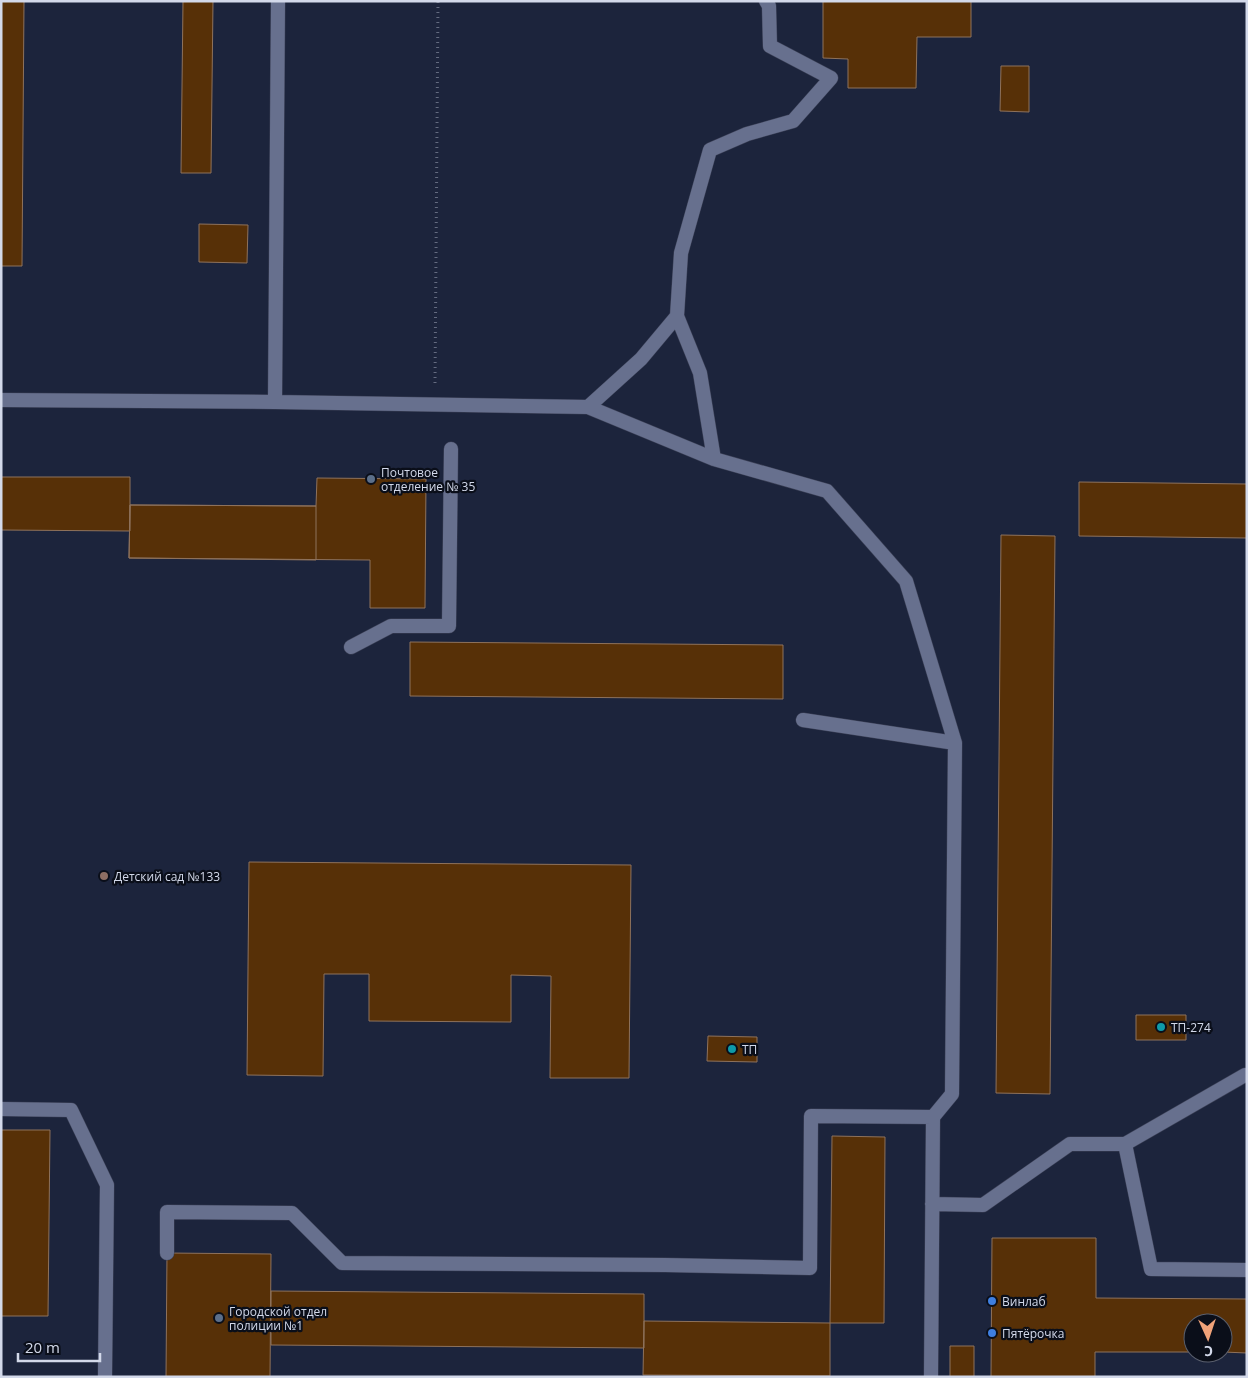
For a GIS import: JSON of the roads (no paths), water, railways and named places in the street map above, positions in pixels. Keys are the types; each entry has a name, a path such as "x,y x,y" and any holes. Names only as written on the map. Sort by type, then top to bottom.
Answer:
{"lane":[{"path":"275,402 278,1"},
{"path":"714,459 700,373 677,316 682,253 710,150 747,134 792,121 831,78 770,46 769,6 766,1"},
{"path":"588,407 641,358 677,316"},
{"path":"1,400 588,407 714,459 827,491 906,581 955,743 952,1094 933,1117 931,1377"},
{"path":"352,647 392,626 449,626 451,449"},
{"path":"803,720 955,743"},
{"path":"932,1204 983,1204 1070,1144 1126,1144 1244,1075"},
{"path":"1,1109 71,1110 107,1185 105,1377"},
{"path":"167,1253 168,1212 292,1213 342,1263 810,1268 811,1116 933,1117"},
{"path":"1126,1144 1150,1269 1247,1270"}],"place":[{"name":"Почтовое отделение № 35","path":"371,479"},
{"name":"Детский сад №133","path":"104,876"},
{"name":"ТП-274","path":"1161,1027"},
{"name":"ТП","path":"732,1049"},
{"name":"Винлаб","path":"992,1301"},
{"name":"Городской отдел полиции №1","path":"219,1318"},
{"name":"Пятёрочка","path":"992,1333"}]}
